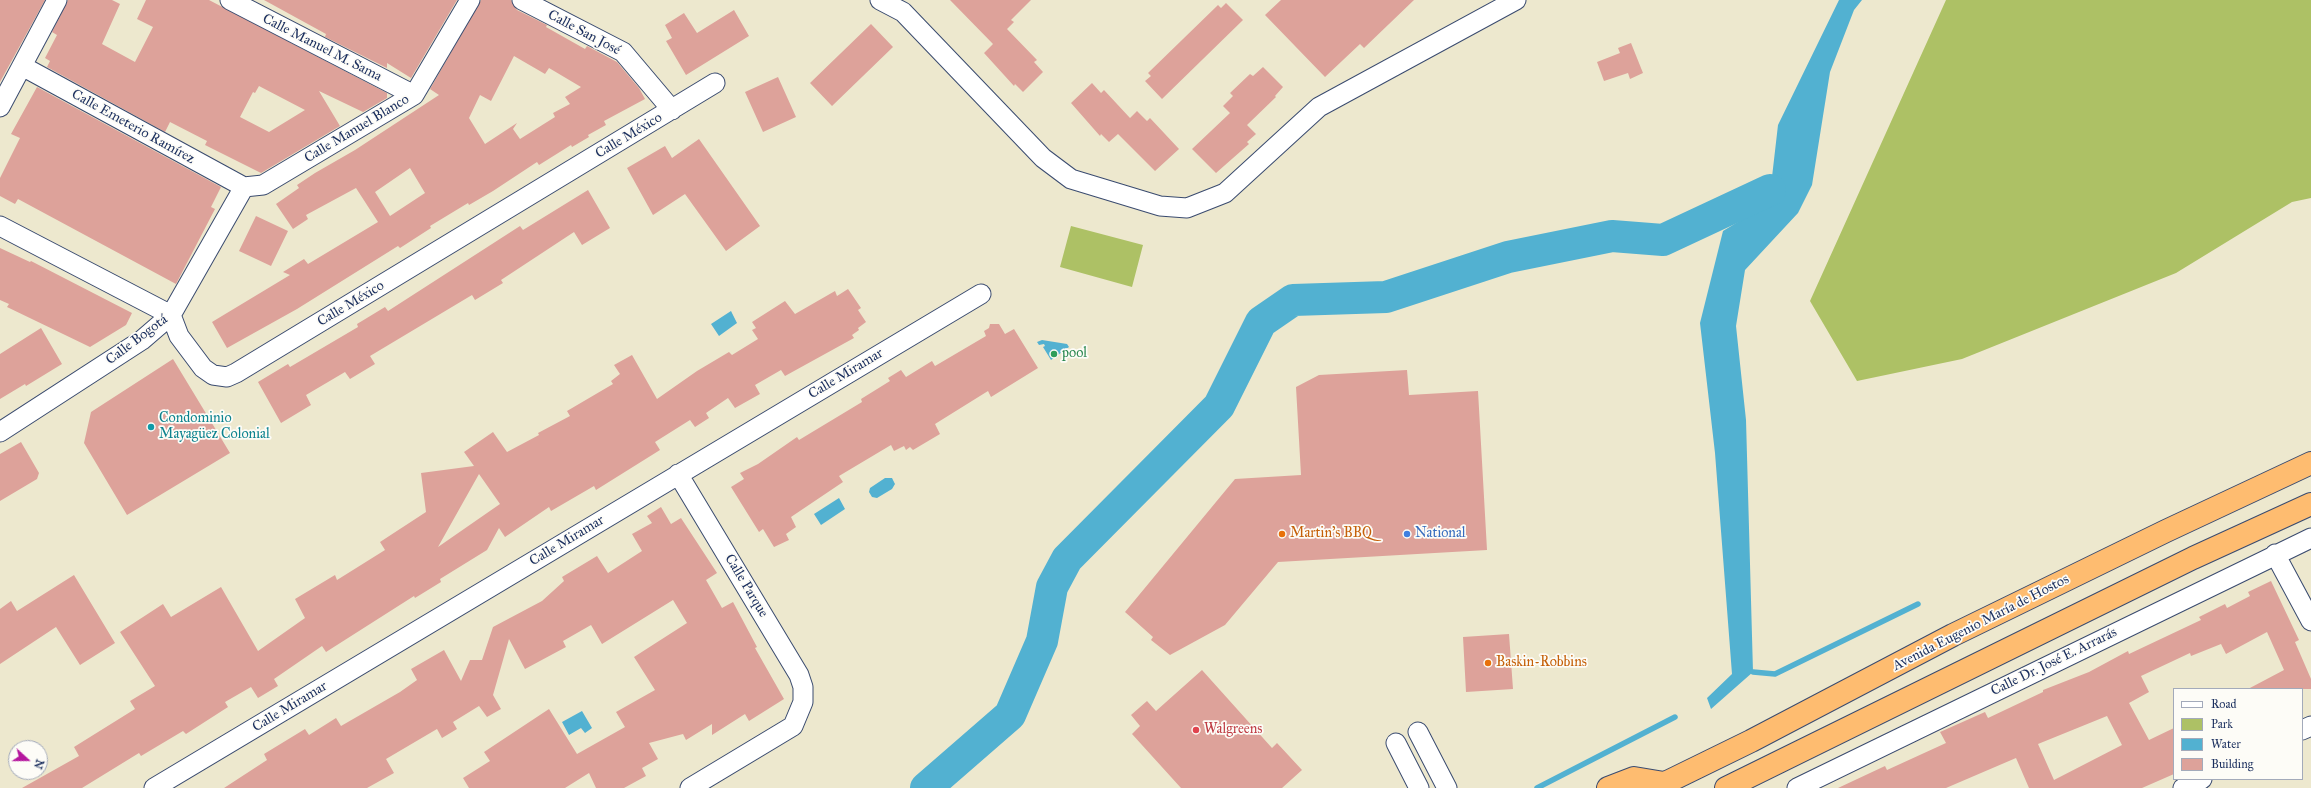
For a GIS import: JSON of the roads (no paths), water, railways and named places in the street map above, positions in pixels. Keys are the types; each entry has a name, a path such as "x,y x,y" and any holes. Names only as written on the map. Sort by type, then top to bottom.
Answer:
{"highway":[{"name":"Avenida Eugenio María de Hostos","path":"1660,786 1953,635 2166,531 2311,463"},
{"path":"1726,788 2193,558 2311,504"},
{"path":"1608,788 1634,778 1660,786"}],"street":[{"path":"0,107 56,0"},
{"name":"Calle Manuel M. Sama","path":"230,0 414,95"},
{"name":"Calle Manuel Blanco","path":"244,188 263,185 414,95 470,0"},
{"name":"Calle San José","path":"522,0 623,52 672,110"},
{"path":"880,0 902,12 1043,158 1071,179 1160,206 1187,208 1225,193 1318,107 1516,0"},
{"name":"Calle Emeterio Ramírez","path":"22,66 244,188"},
{"name":"Calle México","path":"171,315 179,336 204,368 213,375 226,377 236,373 715,83"},
{"name":"Calle Bogotá","path":"0,432 142,340 171,315 244,188"},
{"path":"0,226 171,315"},
{"name":"Calle Miramar","path":"164,786 678,474 981,294"},
{"name":"Calle Parque","path":"678,474 799,675 803,687 803,702 793,726 690,788"},
{"name":"Calle Dr. José E. Arrarás","path":"1797,788 2275,554 2311,538"},
{"path":"2275,554 2311,621"},
{"path":"1418,732 1447,788"},
{"path":"1396,743 1419,788"},
{"path":"2183,788 2200,780"}],"water":[{"path":"1839,0 1862,0 1854,10 1830,72 1812,185 1798,213 1745,270 1736,326 1746,420 1753,672 1711,709 1707,698 1732,674 1715,453 1700,323 1723,231 1769,203 1778,125"},
{"path":"731,311 737,323 719,336 711,324"},
{"name":"pool","path":"1042,340 1067,344 1069,347 1051,360 1043,347 1045,346 1044,344 1039,345 1037,342"},
{"path":"885,478 892,478 895,484 892,489 877,498 872,497 869,492 870,488"},
{"path":"839,498 845,509 821,525 814,514"},
{"path":"582,711 592,728 585,733 581,728 569,735 562,722"}],"waterway":[{"path":"926,788 1010,715 1042,641 1052,587 1067,559 1219,406 1261,322 1293,300 1386,297 1508,257 1612,236 1663,240 1770,190"},
{"path":"1753,672 1775,674 1918,604"},
{"path":"1537,788 1675,717"}],"place":[{"name":"pool","path":"1054,354"},
{"name":"Condominio Mayagüez Colonial","path":"151,427"},
{"name":"Martin's BBQ","path":"1282,534"},
{"name":"National","path":"1407,534"},
{"name":"Baskin-Robbins","path":"1488,663"},
{"name":"Walgreens","path":"1196,730"}]}
